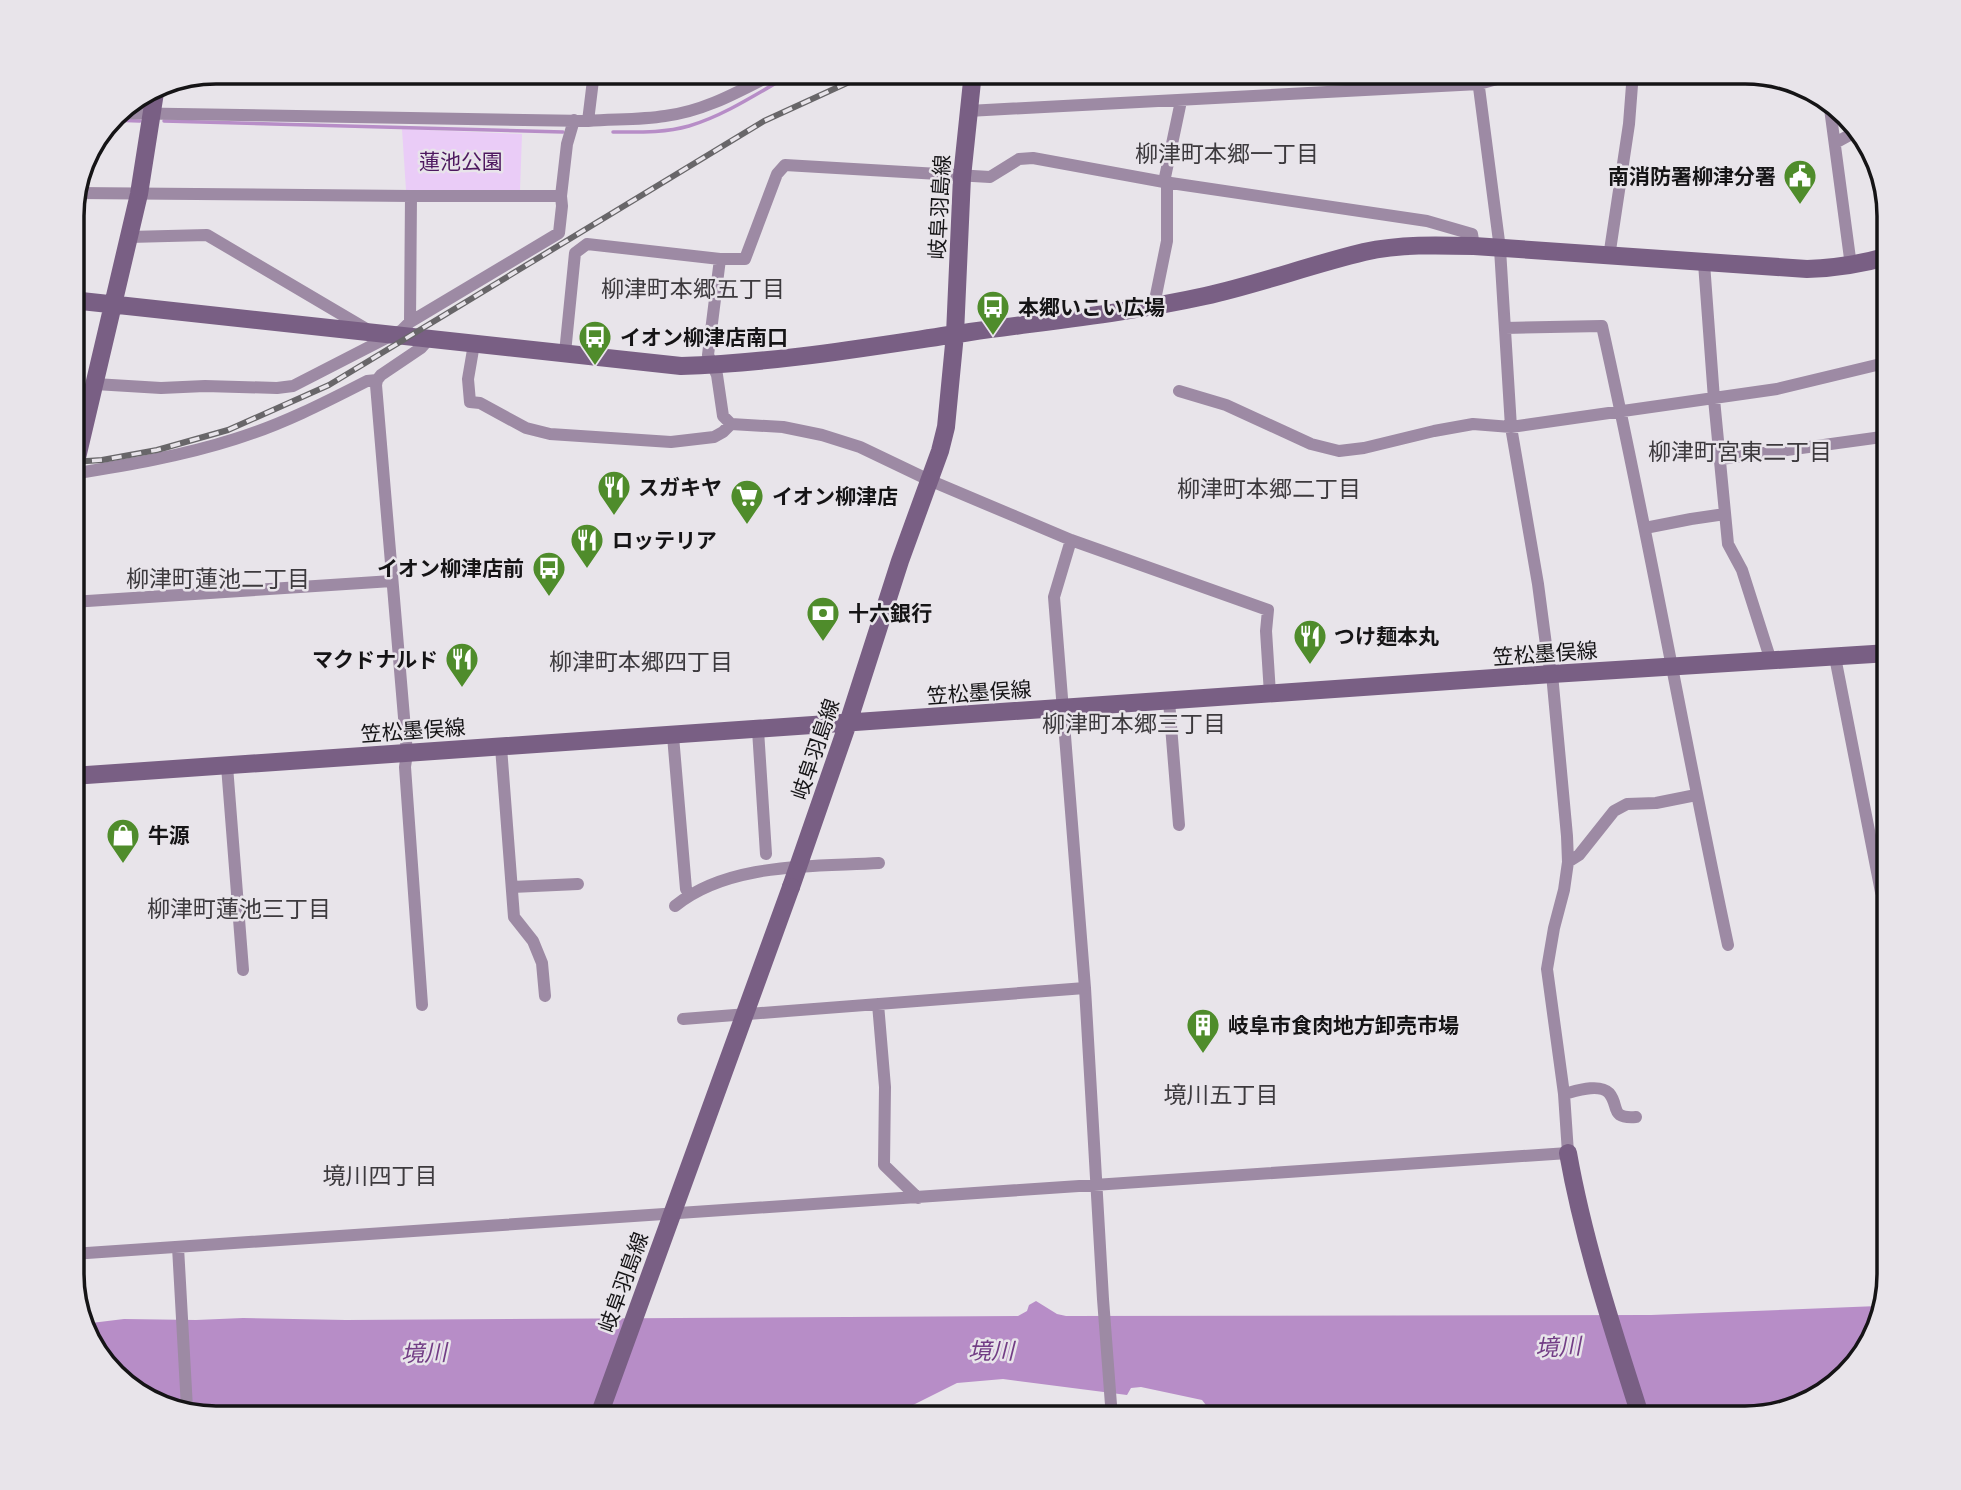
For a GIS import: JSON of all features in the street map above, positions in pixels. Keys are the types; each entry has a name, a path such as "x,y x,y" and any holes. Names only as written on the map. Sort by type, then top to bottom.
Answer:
{"main road":[{"name":"岐阜羽島線","path":"602,1406 798,868 900,561 940,451 946,427 955,334 962,177 971,84"},
{"path":"84,423 139,194 155,100"},
{"path":"84,301 681,366 817,354 1154,305 1205,296 1365,252 1398,247 1474,246 1807,269 1877,260"},
{"name":"笠松墨俣線","path":"84,775 1877,654"},
{"path":"1568,1153 1577,1205 1637,1406"}],"street":[{"path":"589,121 593,84"},
{"path":"133,113 589,121 666,116 701,108 754,84"},
{"path":"968,111 1181,101 1401,84"},
{"path":"84,1253 1568,1153 1564,1094 1547,969 1568,862 1552,674 1511,427 1500,249 1479,84"},
{"path":"1609,257 1632,84"},
{"path":"1154,305 1167,241 1166,182 1181,101"},
{"path":"1831,117 1851,265"},
{"path":"95,384 161,388 293,386 382,334 402,330 410,322 559,233 567,144 574,120"},
{"path":"1835,143 1849,135"},
{"path":"565,353 575,253 587,244 720,259 745,259 777,174 785,165 990,177 1019,159 1033,158 1166,182 1427,221 1472,234 1474,246"},
{"path":"86,193 561,196"},
{"path":"410,322 411,197"},
{"path":"129,237 207,235 382,334"},
{"path":"720,259 708,355 717,375 723,416 731,424 783,427 860,447 929,480 1071,540 1268,610 1266,631 1270,694"},
{"path":"1704,263 1728,544 1742,570 1771,661"},
{"path":"1505,328 1602,326 1622,412 1696,795 1728,945"},
{"path":"422,1005 405,767 407,753 377,380 421,348 429,338"},
{"path":"474,344 468,379 470,402 480,403 526,428 550,434 671,442 714,437 731,424"},
{"path":"1179,391 1226,405 1311,444 1339,451 1364,448 1434,430 1473,425 1511,427 1777,389 1877,365"},
{"path":"84,474 195,451 238,438 306,412 368,381 377,380"},
{"path":"1721,459 1877,438"},
{"path":"1645,528 1725,514"},
{"path":"1071,540 1054,597 1085,988 1111,1406"},
{"path":"84,601 392,581"},
{"path":"1835,657 1877,872"},
{"path":"1169,701 1179,825"},
{"path":"758,730 766,854"},
{"path":"673,736 686,889 689,894"},
{"path":"501,747 514,917 533,941 542,963 545,996"},
{"path":"227,766 243,970"},
{"path":"1568,862 1579,855 1614,811 1627,804 1656,803 1696,795"},
{"path":"675,906 689,894 718,881 752,873 879,863"},
{"path":"512,887 578,884"},
{"path":"682,1019 1085,988"},
{"path":"878,1004 885,1087 884,1165 918,1198"},
{"path":"1564,1094 1587,1089 1605,1091 1609,1093 1618,1113 1636,1117"},
{"path":"178,1247 187,1402"}],"green space":[{"name":"蓮池公園","path":"402,129 522,134 520,191 406,190"}],"water":[{"name":"境川","path":"1036,1301 1057,1314 1066,1316 1651,1315 1872,1306 1855,1347 1825,1379 1787,1399 1745,1406 1207,1406 1202,1400 1141,1387 1131,1388 1127,1395 1003,1379 957,1383 911,1406 216,1406 174,1399 136,1379 106,1347 94,1323 124,1319 243,1318 346,1320 1018,1316 1027,1311 1029,1305"}],"waterway":[{"path":"613,132 661,131 689,126 730,109 774,84"},
{"path":"126,120 140,121"},
{"path":"164,121 563,132"}],"railway":[{"path":"84,461 157,450 228,430 329,385 764,121 845,84"}],"place":[{"name":"南消防署柳津分署","path":"1800,206"},
{"name":"本郷いこい広場","path":"993,337"},
{"name":"イオン柳津店南口","path":"595,367"},
{"name":"スガキヤ","path":"614,517"},
{"name":"イオン柳津店","path":"747,526"},
{"name":"ロッテリア","path":"587,570"},
{"name":"イオン柳津店前","path":"549,598"},
{"name":"十六銀行","path":"823,643"},
{"name":"つけ麺本丸","path":"1310,666"},
{"name":"マクドナルド","path":"462,689"},
{"name":"牛源","path":"123,865"},
{"name":"岐阜市食肉地方卸売市場","path":"1203,1055"}],"district":[{"name":"柳津町本郷一丁目","path":"1227,153"},
{"name":"柳津町本郷五丁目","path":"693,288"},
{"name":"柳津町宮東二丁目","path":"1740,451"},
{"name":"柳津町本郷二丁目","path":"1269,488"},
{"name":"柳津町蓮池二丁目","path":"218,578"},
{"name":"柳津町本郷四丁目","path":"641,661"},
{"name":"柳津町本郷三丁目","path":"1134,723"},
{"name":"柳津町蓮池三丁目","path":"239,908"},
{"name":"境川五丁目","path":"1221,1094"},
{"name":"境川四丁目","path":"380,1175"}]}
